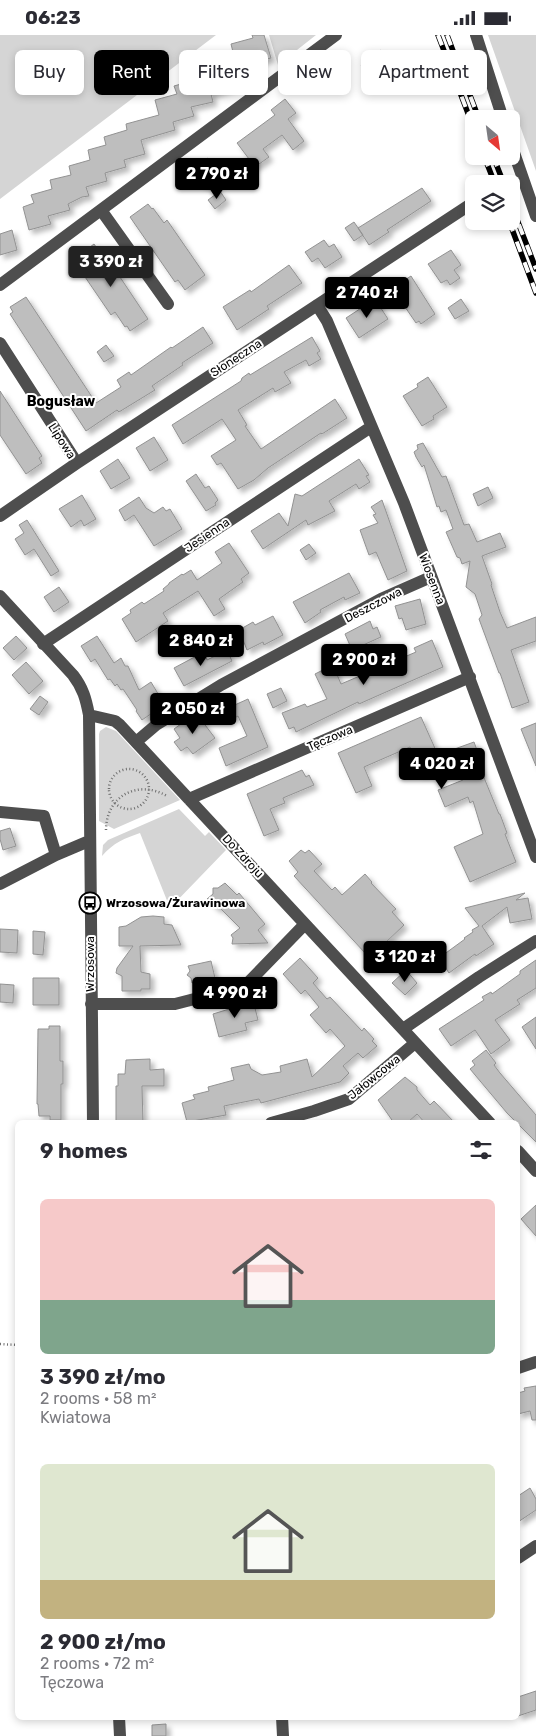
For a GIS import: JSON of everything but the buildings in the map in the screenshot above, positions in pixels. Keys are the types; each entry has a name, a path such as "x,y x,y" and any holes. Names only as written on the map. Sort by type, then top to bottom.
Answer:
{"street":[{"path":"0,285 336,35"},
{"path":"476,35 500,110"},
{"path":"518,165 536,216"},
{"name":"Słoneczna","path":"0,516 76,463 465,208"},
{"path":"101,210 168,304"},
{"name":"Wiosenna","path":"317,305 327,321 404,503 535,849"},
{"name":"Lipowa","path":"0,343 76,463"},
{"name":"Jesienna","path":"44,644 371,427"},
{"name":"Deszczowa","path":"136,742 156,725 220,685 381,599 431,577"},
{"path":"0,596 80,685 86,698 89,715"},
{"name":"Tęczowa","path":"189,799 470,677"},
{"name":"Do Zdroju","path":"89,715 114,721 136,742 487,1120"},
{"name":"Wrzosowa","path":"89,715 93,1120"},
{"path":"0,812 44,817 56,855"},
{"path":"0,885 56,855 90,841"},
{"path":"91,1004 176,1004 245,986 305,924"},
{"path":"403,1029 536,941"},
{"name":"Jałowcowa","path":"282,1120 349,1099 416,1043"},
{"path":"520,1153 536,1171"},
{"path":"520,1367 536,1362"},
{"path":"520,1557 536,1546"},
{"path":"119,1720 120,1736"},
{"path":"282,1720 283,1736"}],"path":[{"path":"134,770 146,778 149,789 146,800 136,808 125,809 114,803 109,786 111,780 121,771 134,770"},
{"path":"106,830 108,815 114,803 134,790 149,789 159,791 169,797"},
{"path":"0,1344 15,1345"}],"shaded area":[{"path":"0,35 216,35 196,50 179,50 179,63 169,71 169,50 94,50 94,95 137,95 0,199"},
{"path":"269,35 316,35 297,50 278,50 278,65"},
{"path":"488,35 536,35 536,171 520,126 520,110 514,110"},
{"path":"106,727 116,731 180,800 114,829 99,821 99,734"},
{"path":"179,809 205,836 209,832 226,850 170,908 140,833 120,841 102,856 103,845 108,840"}],"railway":[{"path":"438,35 467,110"},
{"path":"447,35 476,110"},
{"path":"488,165 491,175"},
{"path":"497,165 500,175"},
{"path":"520,227 536,269"},
{"path":"512,230 536,293"}],"place":[{"name":"Wrzosowa/Żurawinowa","path":"90,903"}],"district":[{"name":"Bogusław","path":"61,401"}]}
